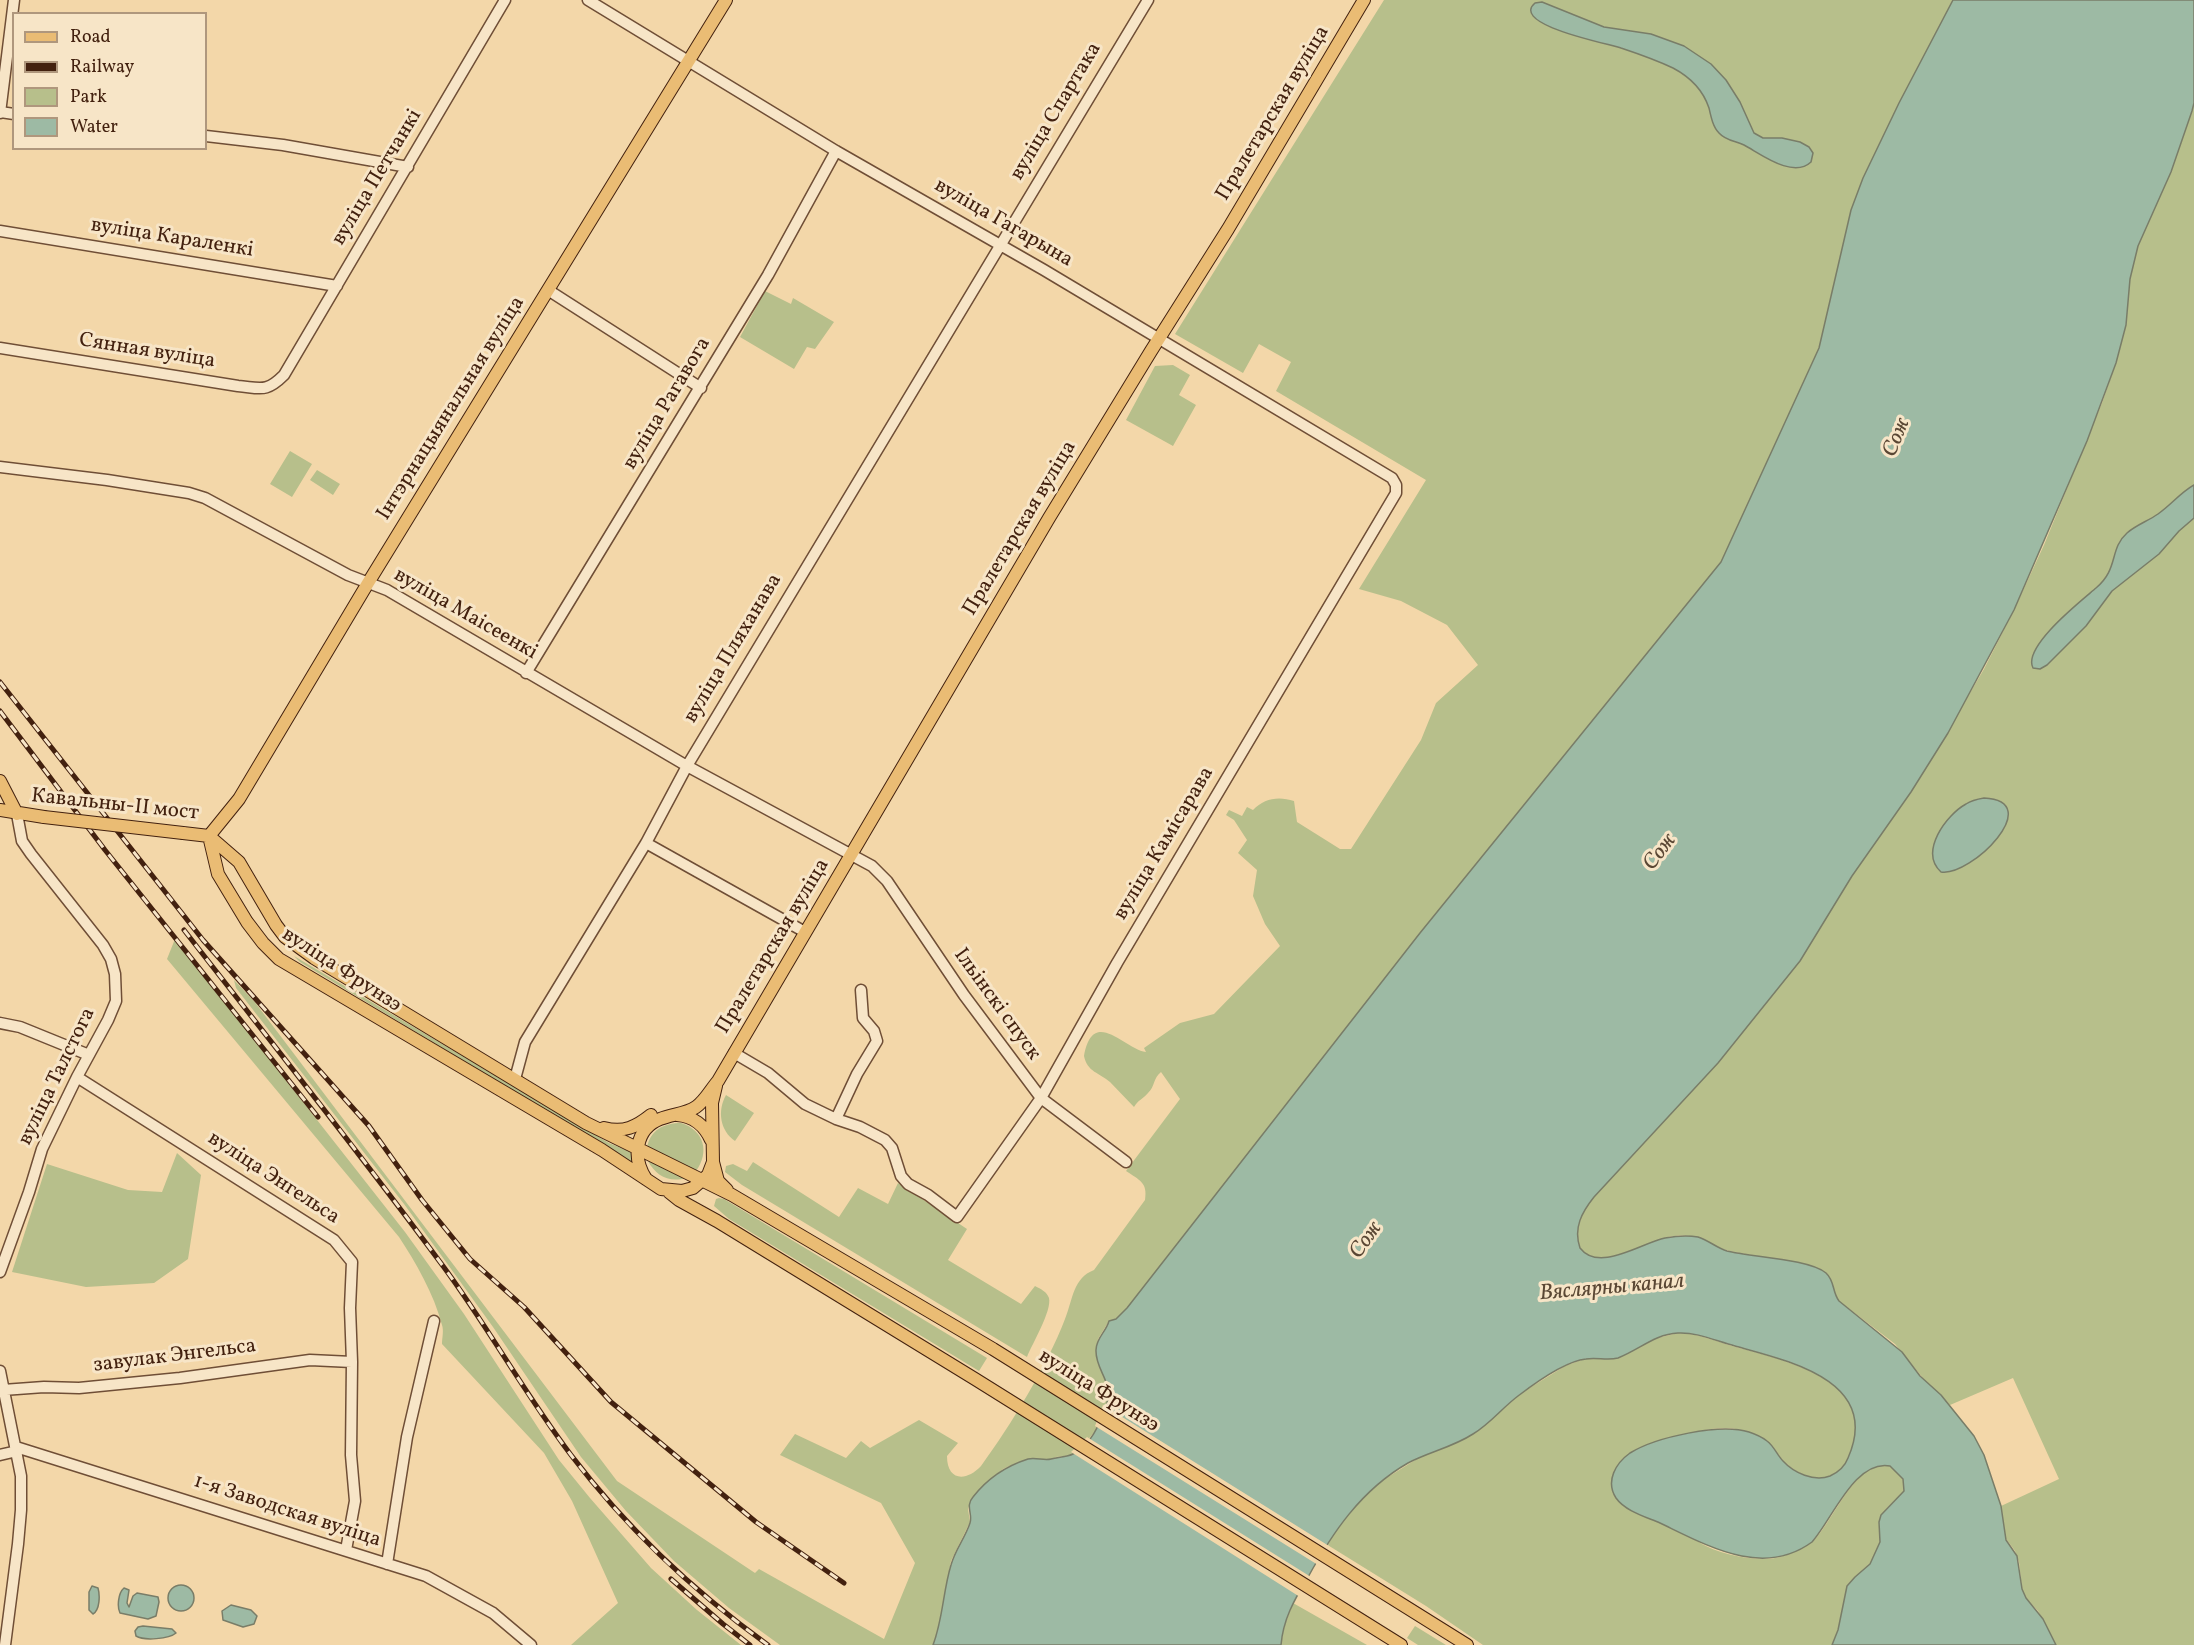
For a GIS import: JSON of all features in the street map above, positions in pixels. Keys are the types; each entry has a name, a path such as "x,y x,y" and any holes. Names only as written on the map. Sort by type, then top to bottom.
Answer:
{"main road":[{"name":"Інтэрнацыянальная вуліца","path":"209,836 239,799 368,583 726,0"},
{"name":"Пралетарская вуліца","path":"637,1149 643,1132 649,1125 657,1120 696,1107 718,1081 1049,518 1228,229 1364,0"},
{"path":"0,781 16,814"},
{"path":"0,810 16,814"},
{"name":"Кавальны-II мост","path":"16,814 209,836"},
{"path":"0,816 16,814"},
{"name":"вуліца Фрунзэ","path":"209,836 239,862 276,925 293,944 586,1123 732,1195 993,1349 1467,1645"},
{"name":"вуліца Фрунзэ","path":"209,836 218,874 246,922 279,959 602,1150 661,1189 669,1191 679,1200 975,1379 1401,1645"},
{"name":"Пралетарская вуліца","path":"713,1162 712,1103 718,1081"},
{"name":"вуліца Фрунзэ","path":"586,1123 614,1131 627,1129 637,1126 659,1111 687,1104 708,1094"},
{"path":"670,1116 681,1115 692,1119 708,1133 713,1144"},
{"path":"637,1149 639,1165 646,1179"},
{"path":"669,1191 693,1188 703,1180 713,1162"},
{"path":"713,1162 718,1181 732,1195"}],"street":[{"name":"вуліца Петчанкі","path":"284,375 505,0"},
{"name":"вуліца Гагарына","path":"588,0 836,151 1000,244 1392,478 1396,485"},
{"name":"вуліца Спартака","path":"1000,244 1149,0"},
{"path":"0,112 12,16"},
{"path":"207,136 282,145 408,167"},
{"name":"вуліца Рагавога","path":"526,673 701,388 768,275 836,151"},
{"name":"вуліца Караленкі","path":"0,231 337,286"},
{"name":"вуліца Пляханава","path":"515,1079 525,1042 646,843 687,766 1000,244"},
{"path":"548,290 701,388"},
{"name":"Сянная вуліца","path":"0,348 262,388 273,387 284,375"},
{"name":"вуліца Маісеенкі","path":"0,467 107,480 189,493 205,498 348,576 387,590 687,766 852,855"},
{"name":"вуліца Камісарава","path":"836,1119 861,1127 885,1140 892,1148 901,1176 908,1184 928,1195 957,1217 1041,1098 1117,963 1396,493 1396,485"},
{"name":"вуліца Талстога","path":"0,1272 42,1149 116,1001 115,974 111,959 103,945 22,841 16,814"},
{"path":"646,843 805,932"},
{"name":"Ільінскі спуск","path":"852,855 872,866 884,877 963,995 1041,1098 1126,1162"},
{"path":"734,1053 768,1073 806,1104 836,1119 857,1074 877,1041 874,1031 863,1018 861,990"},
{"path":"0,1023 20,1028 89,1055"},
{"name":"вуліца Энгельса","path":"76,1077 334,1240 352,1262 351,1455 355,1501 346,1550"},
{"path":"387,1564 407,1437 434,1321"},
{"name":"завулак Энгельса","path":"3,1390 44,1387 79,1388 180,1378 310,1360 352,1362"},
{"path":"0,1371 21,1476 21,1510 5,1645"},
{"path":"0,1455 16,1449"},
{"name":"1-я Заводская вуліца","path":"16,1449 426,1576 493,1613 531,1645"}],"green space":[{"path":"1384,0 1953,0 1863,178 1851,210 1819,348 1721,562 1420,933 1127,1308 1116,1319 1109,1321 1098,1339 1096,1355 1107,1381 1108,1400 1096,1430 1072,1455 1050,1460 1031,1459 1003,1469 972,1498 968,1509 970,1522 951,1561 939,1628 933,1645 780,1645 729,1608 674,1561 626,1511 581,1457 493,1327 404,1204 236,988 234,980 254,1001 617,1481 755,1573 759,1569 884,1639 915,1563 881,1503 780,1455 795,1434 846,1458 861,1441 870,1448 919,1420 958,1443 947,1456 950,1470 954,1474 969,1475 981,1466 1016,1414 1038,1375 1065,1319 1078,1284 1082,1278 1094,1270 1145,1200 1144,1185 1126,1171 1180,1099 1161,1072 1150,1091 1134,1107 1110,1082 1088,1066 1084,1056 1088,1041 1094,1034 1102,1032 1146,1052 1144,1048 1180,1023 1214,1014 1280,946 1265,924 1253,896 1257,870 1238,853 1247,840 1234,820 1226,815 1229,810 1242,816 1247,807 1253,810 1277,798 1294,801 1297,822 1340,849 1351,849 1421,740 1436,703 1478,665 1447,625 1401,601 1359,589 1426,480 1276,391 1291,362 1259,344 1243,373 1175,334"},
{"path":"2194,103 2194,1645 2056,1645 2038,1611 2026,1598 2022,1589 2019,1562 2015,1551 2004,1536 2001,1506 2059,1479 2013,1378 1950,1405 1927,1383 1895,1344 1839,1301 1816,1268 1730,1251 1692,1236 1663,1238 1624,1253 1599,1258 1589,1255 1580,1248 1578,1227 1582,1214 1594,1197 1718,1063 1800,961 1852,876 1930,761 1984,669 2044,545 2102,403 2126,325 2130,279 2138,246 2171,172"},
{"path":"765,291 791,304 793,298 834,322 815,349 807,347 794,369 740,337"},
{"path":"1173,365 1190,375 1179,395 1196,405 1173,446 1126,420 1155,366"},
{"path":"290,451 312,464 292,497 270,484"},
{"path":"317,470 340,484 333,495 310,480"},
{"path":"175,939 405,1232 464,1314 559,1460 651,1568 697,1610 741,1645 571,1645 618,1603 572,1501 544,1453 442,1344 443,1327 439,1313 418,1268 399,1237 167,959"},
{"path":"294,956 609,1143 633,1153 635,1164 300,962"},
{"path":"726,1095 754,1113 735,1141 723,1126 721,1114"},
{"path":"681,1123 695,1131 702,1142 703,1156 696,1171 647,1148 651,1136 659,1129 669,1124"},
{"path":"177,1153 201,1175 188,1259 154,1283 86,1287 12,1272 47,1164 128,1190 162,1192"},
{"path":"648,1161 686,1178 674,1180 664,1177 655,1171"},
{"path":"753,1162 839,1217 858,1188 888,1204 898,1183 967,1229 948,1260 1021,1304 1035,1286 1044,1291 1049,1298 1048,1311 1027,1357 742,1185 725,1172 726,1166 733,1164 747,1171"},
{"path":"719,1198 987,1358 979,1371 729,1219 714,1206 716,1199"},
{"path":"1678,1333 1700,1336 1765,1355 1813,1373 1840,1390 1849,1401 1856,1424 1852,1450 1846,1462 1839,1471 1828,1477 1816,1478 1801,1473 1784,1462 1769,1443 1744,1431 1725,1428 1695,1432 1661,1441 1623,1459 1696,1540 1736,1556 1760,1559 1780,1557 1813,1541 1865,1472 1878,1465 1890,1466 1903,1479 1904,1491 1886,1509 1879,1522 1880,1542 1870,1564 1847,1586 1838,1630 1832,1645 1483,1645 1426,1606 1326,1544 1352,1509 1380,1482 1420,1457 1473,1434 1523,1392 1565,1366 1584,1359 1618,1358 1653,1339"},
{"path":"1293,1603 1367,1645 1281,1645 1284,1627"},
{"path":"1415,1626 1446,1645 1418,1645 1407,1638"}],"water":[{"path":"1953,0 2194,0 2194,103 2171,172 2138,246 2130,279 2126,325 2116,363 2087,441 2014,610 1948,733 1911,792 1852,876 1800,961 1718,1063 1594,1197 1582,1214 1578,1227 1578,1241 1580,1248 1588,1255 1598,1258 1621,1254 1665,1238 1698,1237 1727,1251 1794,1261 1818,1268 1826,1273 1831,1279 1839,1301 1902,1352 1920,1376 1941,1395 1974,1436 1984,1455 2001,1506 2006,1540 2017,1556 2022,1589 2026,1598 2043,1619 2056,1645 1832,1645 1838,1630 1847,1586 1870,1564 1880,1542 1881,1515 1904,1491 1903,1479 1890,1466 1877,1466 1855,1481 1812,1542 1793,1552 1774,1557 1755,1558 1716,1549 1636,1513 1620,1503 1613,1492 1612,1479 1620,1462 1641,1447 1688,1433 1722,1429 1751,1433 1769,1443 1781,1459 1793,1469 1817,1478 1824,1478 1839,1471 1848,1458 1855,1432 1852,1410 1841,1393 1824,1379 1780,1359 1699,1335 1678,1333 1654,1339 1618,1358 1586,1359 1560,1368 1518,1396 1473,1434 1408,1463 1391,1474 1362,1499 1327,1545 1290,1610 1281,1645 933,1645 951,1565 970,1523 969,1507 978,1490 1012,1465 1028,1459 1048,1459 1071,1455 1079,1451 1094,1434 1108,1398 1107,1384 1098,1364 1096,1350 1109,1321 1116,1319 1127,1308 1420,933 1721,562 1819,348 1851,210 1863,178"},
{"path":"1542,2 1604,27 1651,34 1684,46 1711,64 1726,80 1740,102 1754,133 1763,138 1782,138 1800,142 1809,147 1813,153 1811,162 1804,167 1786,166 1725,138 1715,128 1703,95 1685,76 1673,68 1641,55 1548,26 1536,19 1531,11 1535,3"},
{"path":"2194,485 2194,518 2159,554 2112,591 2086,626 2047,665 2040,669 2033,668 2032,659 2044,637 2108,574 2121,539 2131,530 2158,514"},
{"path":"1984,798 2001,802 2008,812 2006,824 1984,852 1954,870 1941,872 1935,864 1933,854 1938,835 1958,809 1977,799"},
{"path":"181,1585 190,1589 194,1598 190,1607 181,1611 172,1607 168,1598 172,1589"},
{"path":"92,1586 98,1588 99,1594 98,1606 93,1614 89,1610 89,1592"},
{"path":"124,1588 129,1590 127,1603 129,1607 133,1596 137,1593 158,1597 156,1616 148,1619 120,1613 120,1593"},
{"path":"231,1605 251,1610 257,1616 254,1624 243,1627 223,1620 222,1611"},
{"path":"138,1627 172,1629 176,1633 156,1639 140,1638 136,1636 135,1631"}],"pier":[{"path":"1103,1405 1329,1546 1318,1565 1095,1426"},
{"path":"1087,1437 1311,1577 1300,1597 1071,1452"}],"railway":[{"path":"0,682 203,940 369,1126 422,1200 470,1259 524,1307 611,1402 756,1522 844,1583"},
{"path":"0,711 105,850 318,1117"},
{"path":"184,930 443,1266 554,1432 615,1509 662,1558 713,1603 768,1645"},
{"path":"671,1579 750,1645"}],"water label":[{"name":"Сож","path":"1898,438"},
{"name":"Сож","path":"1661,853"},
{"name":"Сож","path":"1367,1241"},
{"name":"Вяслярны канал","path":"1612,1289"}]}
